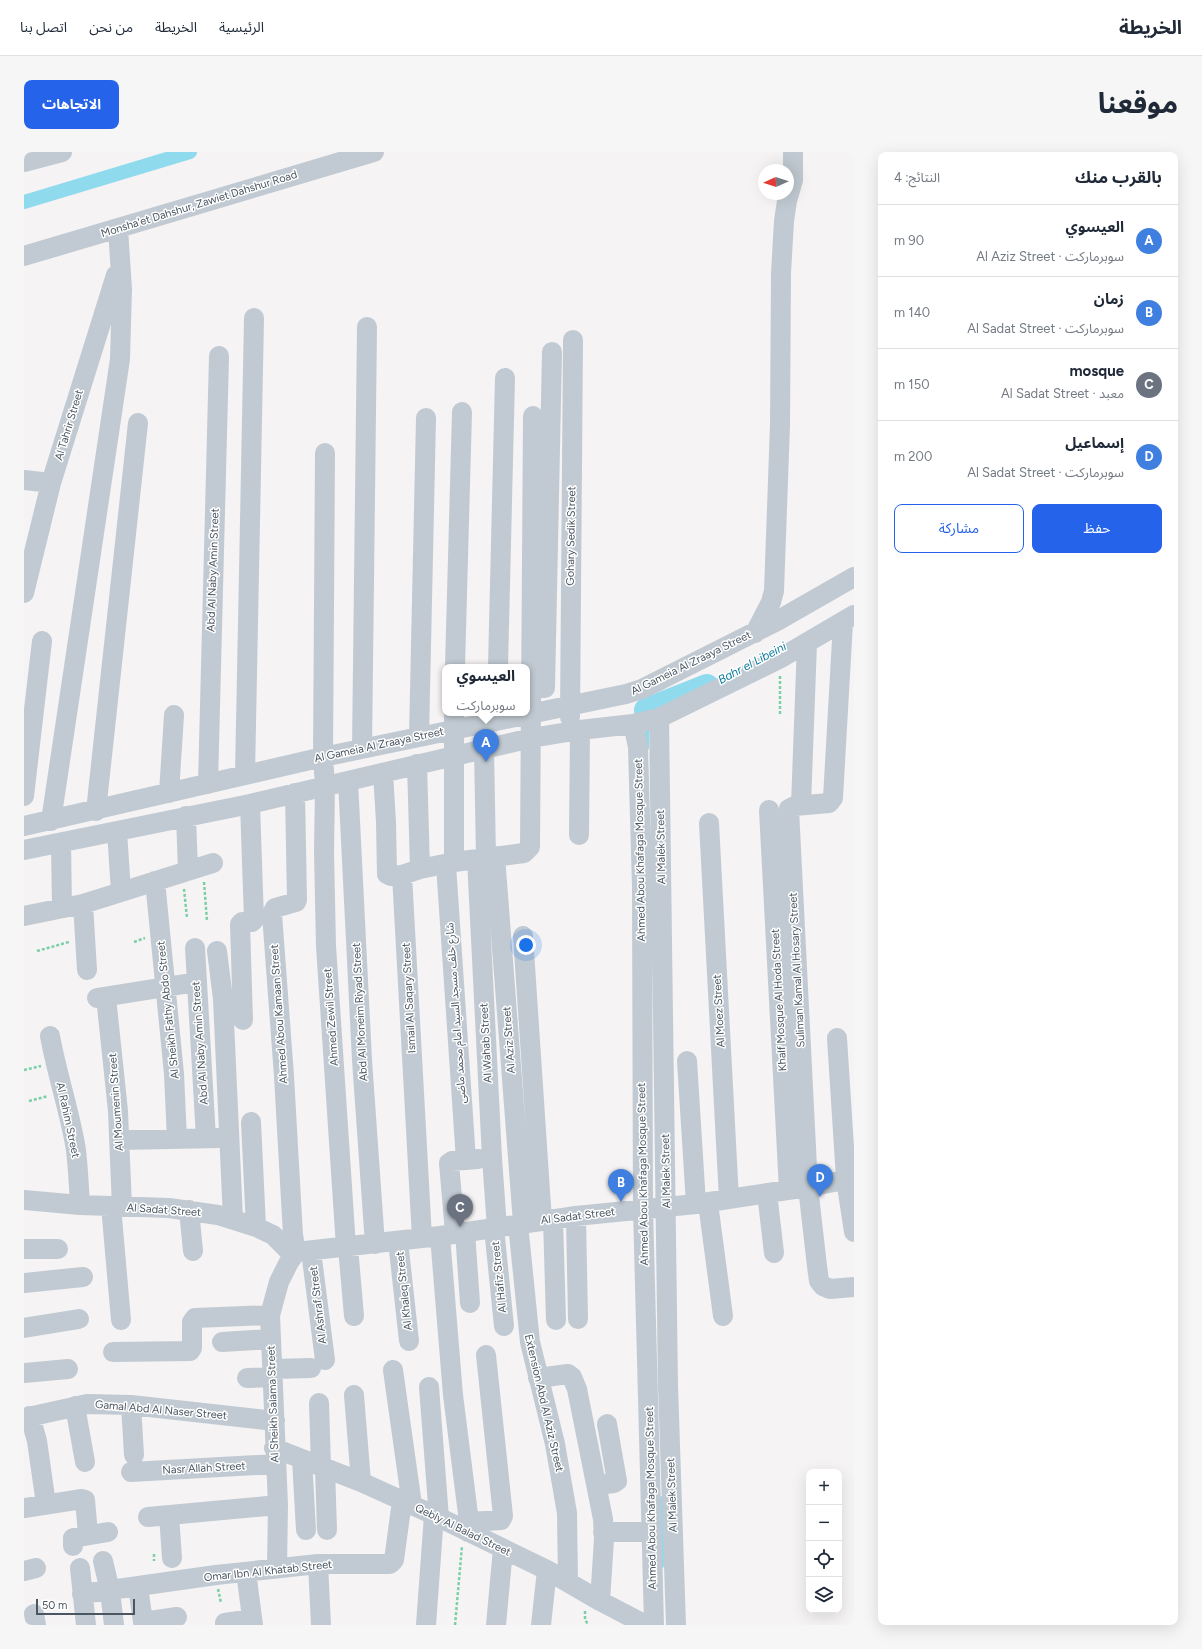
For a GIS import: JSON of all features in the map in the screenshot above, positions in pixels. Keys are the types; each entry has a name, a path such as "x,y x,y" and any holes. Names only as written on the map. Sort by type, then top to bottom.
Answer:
{"street":[{"path":"24,162 62,152"},
{"name":"Monsha'et Dahshur, Zawiet Dahshur Road","path":"24,256 374,152"},
{"path":"755,632 771,602 774,591 780,425 781,273 784,221 787,201 793,180 793,152"},
{"path":"51,821 120,359 122,317 121,260 118,228"},
{"name":"Al Tahrir Street","path":"24,592 32,526 51,483 121,260"},
{"path":"245,775 254,318"},
{"path":"362,749 367,327"},
{"name":"Gohary Sedik Street","path":"573,340 569,706 575,731 579,835"},
{"path":"383,773 387,874 391,876 486,857 524,853 530,847 531,738 538,712 552,352"},
{"name":"Abd Al Naby Amin Street","path":"208,784 219,356"},
{"path":"498,664 505,378"},
{"path":"455,664 462,412"},
{"path":"533,416 538,712"},
{"path":"419,738 426,418"},
{"path":"96,811 138,423"},
{"name":"Ahmed Zewil Street","path":"325,453 323,756 325,786 324,852 326,946 347,1247 354,1316"},
{"path":"24,480 51,483"},
{"name":"Al Gameia Al Zraaya Street","path":"530,713 612,698 642,689 755,632 854,577"},
{"path":"807,643 801,805 831,802 848,619"},
{"path":"24,850 250,804 531,738 625,725 660,718 780,659 848,619"},
{"path":"24,796 42,641"},
{"name":"Ahmed Abou Khafaga Mosque Street","path":"612,698 638,747 655,1209 652,1532 654,1625"},
{"path":"169,793 174,715"},
{"name":"Al Gameia Al Zraaya Street","path":"24,826 96,811 323,756 419,738 453,721 497,717"},
{"name":"Al Malek Street","path":"660,718 655,1209 668,1386 676,1625"},
{"name":"شارع خلف مسجد السيد امام محمد ماضى","path":"453,721 450,864 466,1160"},
{"name":"Al Aziz Street","path":"484,749 486,857 534,1222"},
{"name":"Ismail Al Saqary Street","path":"417,764 411,872 446,1235"},
{"name":"Abd Al Moneim Riyad Street","path":"348,781 362,1052 375,1244"},
{"name":"Ahmed Abou Kamaan Street","path":"295,793 297,900 296,902 275,908 272,914 284,1076 293,1235 301,1252"},
{"path":"243,1020 240,924 242,922 252,922 254,920 250,804"},
{"name":"Suliman Kamal Al Hosary Street","path":"801,805 789,809 808,1187"},
{"name":"Khalf Mosque Al Hoda Street","path":"769,810 789,1190"},
{"path":"24,916 83,904 197,869 186,816"},
{"name":"Al Moez Street","path":"709,823 729,1199"},
{"path":"117,831 121,892"},
{"path":"61,843 62,908"},
{"name":"Al Wahab Street","path":"486,857 492,1158 496,1228"},
{"name":"Al Sheikh Fathy Abdo Street","path":"155,882 174,1074 177,1139"},
{"path":"83,904 87,970"},
{"path":"523,936 534,1222 556,1320"},
{"name":"Abd Al Naby Amin Street","path":"195,948 206,1138"},
{"path":"217,951 223,999 233,1220"},
{"path":"165,987 197,982"},
{"name":"Al Moumenin Street","path":"121,1320 117,1206 119,1140 116,1081 102,997 165,987"},
{"name":"Al Rahim Street","path":"50,1036 76,1150 80,1205"},
{"path":"837,1038 854,1232"},
{"path":"687,1061 702,1204 723,1316"},
{"path":"251,1122 256,1227"},
{"path":"119,1140 229,1138"},
{"path":"486,1355 503,1516 501,1520 467,1528 453,1395 446,1235 449,1163 452,1161 492,1158"},
{"name":"Al Sadat Street","path":"24,1200 80,1205 150,1207 189,1210 256,1227 273,1235 301,1252 446,1235 576,1216 702,1204 850,1179"},
{"path":"808,1187 819,1281 823,1286 830,1289 854,1287"},
{"path":"767,1193 774,1253"},
{"path":"189,1210 193,1251"},
{"path":"576,1216 578,1319"},
{"name":"Extension Abd Al Aziz Street","path":"534,1222 527,1323 538,1378 555,1444 567,1513 568,1582"},
{"name":"Al Hafiz Street","path":"496,1228 504,1326"},
{"path":"446,1235 470,1303"},
{"name":"Al Khaleq Street","path":"398,1241 409,1341"},
{"path":"24,1249 58,1249"},
{"name":"Al Sheikh Salama Street","path":"277,1568 278,1505 270,1315 279,1282 301,1252"},
{"name":"Al Ashraf Street","path":"273,1373 318,1364 301,1252"},
{"path":"24,1283 83,1277"},
{"path":"113,1352 190,1351 192,1348 192,1322 195,1318 270,1315"},
{"path":"24,1328 79,1319"},
{"path":"222,1342 270,1339"},
{"path":"24,1373 68,1369"},
{"path":"393,1370 407,1503"},
{"path":"247,1378 273,1373"},
{"path":"538,1378 565,1374 572,1377 580,1400 603,1519 600,1601"},
{"path":"426,1625 437,1516 429,1387"},
{"path":"354,1395 361,1482"},
{"path":"319,1403 327,1530"},
{"name":"Gamal Abd Al Naser Street","path":"27,1417 88,1404 131,1405 275,1421"},
{"name":"Nasr Allah Street","path":"131,1405 133,1464 275,1456"},
{"path":"75,1406 85,1462"},
{"path":"27,1417 32,1466 46,1504"},
{"path":"597,1485 614,1483 616,1481 607,1424"},
{"name":"Qebly Al Balad Street","path":"275,1456 302,1459 361,1482 467,1528 503,1549 547,1570 600,1601 646,1625"},
{"path":"302,1459 306,1530"},
{"path":"24,1508 82,1499 85,1500 88,1534"},
{"name":"Omar Ibn Al Khatab Street","path":"82,1594 277,1568 318,1564 392,1563 407,1503"},
{"path":"148,1516 278,1505"},
{"path":"169,1515 172,1558"},
{"path":"72,1546 73,1538 88,1534 108,1532"},
{"path":"603,1532 652,1532"},
{"path":"496,1625 503,1549"},
{"path":"103,1561 110,1590 114,1625"},
{"path":"318,1564 321,1625"},
{"path":"80,1568 86,1625"},
{"path":"541,1625 547,1570"},
{"path":"225,1624 253,1622 246,1572"},
{"path":"138,1587 143,1622 178,1617"}],"path":[{"path":"780,659 780,716"},
{"path":"187,918 197,869"},
{"path":"197,869 207,921"},
{"path":"37,951 85,937"},
{"path":"455,1625 467,1528"}],"waterway":[{"path":"24,202 190,152"},
{"name":"Bahr el Libeini","path":"646,710 707,686"},
{"path":"647,727 647,748"},
{"path":"662,1498 662,1566"}],"place":[{"name":"العيسوي","path":"486,762"},
{"name":"إسماعيل","path":"820,1197"},
{"name":"زمان","path":"621,1202"},
{"name":"mosque","path":"460,1227"}]}
